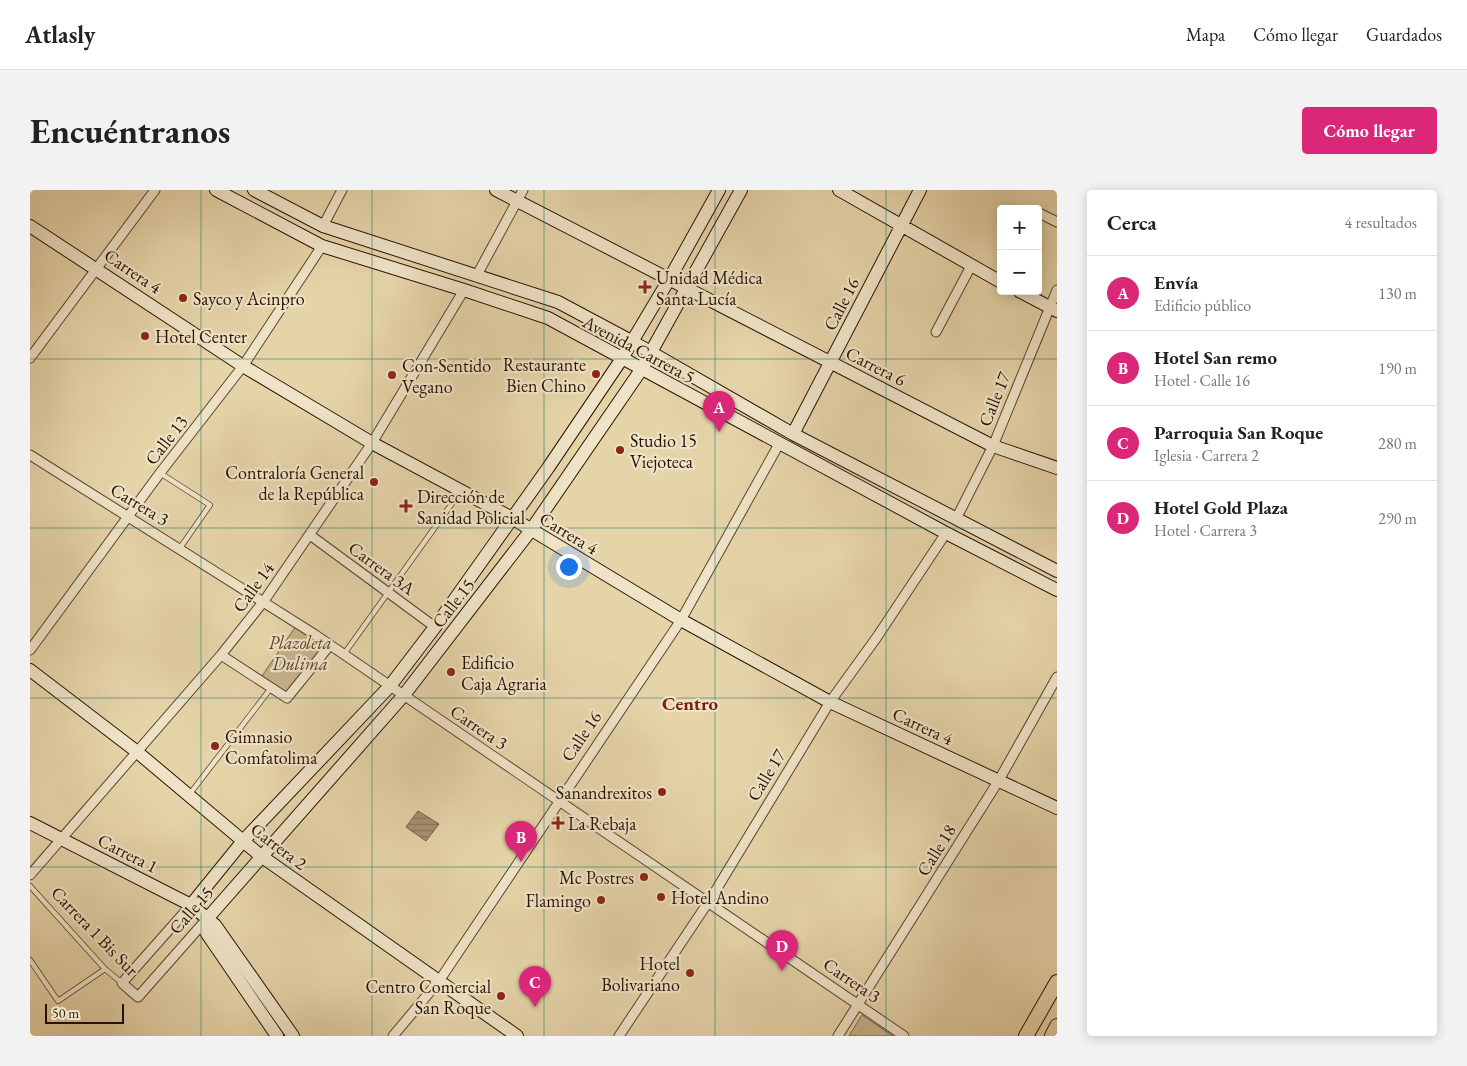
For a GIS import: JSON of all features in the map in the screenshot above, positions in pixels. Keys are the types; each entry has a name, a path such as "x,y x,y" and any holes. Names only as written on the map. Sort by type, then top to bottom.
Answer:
{"main road":[{"name":"Avenida Carrera 5","path":"216,190 322,246 548,318 621,360 1057,590"},
{"name":"Avenida Carrera 5","path":"254,190 323,226 558,302 793,434 1057,571"},
{"name":"Carrera 6","path":"496,190 520,195 688,288 993,446 1057,468"},
{"name":"Calle 15","path":"191,905 243,841 390,686 434,628 621,360 719,190"},
{"name":"Calle 15","path":"206,920 404,695 530,530 641,370 741,190"},
{"path":"839,190 997,280"},
{"name":"Calle 16","path":"793,434 920,190"},
{"name":"Carrera 4","path":"30,226 97,268 243,366 372,443 512,518 681,620 830,702 1057,808"},
{"path":"1027,295 1053,309"},
{"name":"Carrera 2","path":"30,670 136,751 261,856 517,1036"},
{"name":"Carrera 1","path":"30,823 191,905 206,920 215,925 293,1036"},
{"name":"Carrera 1","path":"206,920 206,932 277,1036"},
{"path":"1026,1036 1057,982"},
{"path":"1052,1036 1057,1026"}],"street":[{"path":"30,358 155,190"},
{"path":"323,226 342,190"},
{"path":"477,275 520,195"},
{"path":"1042,214 1057,222"},
{"name":"Calle 13","path":"30,650 160,473 243,366 322,246"},
{"path":"936,332 971,266"},
{"name":"Calle 14","path":"30,875 221,655 264,601 372,443 464,290"},
{"name":"Calle 17","path":"956,519 993,446 1053,309 1057,290"},
{"name":"Calle 16","path":"394,1036 439,981 681,620 779,444"},
{"name":"Carrera 3","path":"30,455 264,601 344,654 904,1036"},
{"name":"Calle 17","path":"619,1036 707,903 830,702 877,637 946,533"},
{"name":"Carrera 3A","path":"310,535 434,628"},
{"path":"221,655 287,698 330,645"},
{"name":"Calle 18","path":"838,1036 999,780 1057,678"},
{"name":"Calle 15","path":"122,983 191,905"},
{"name":"Calle 15","path":"138,997 206,920"},
{"name":"Carrera 1 Bis Sur","path":"122,983 138,997"}],"lane":[{"path":"160,473 210,505 180,548"},
{"path":"344,654 461,491"},
{"path":"188,796 271,688"},
{"name":"Carrera 1 Bis Sur","path":"30,886 105,969 122,983"},
{"path":"30,960 58,1001 105,969"}],"green space":[{"name":"Plazoleta Dulima","path":"298,623 328,644 287,697 260,679"},
{"path":"862,1015 893,1036 849,1036"}],"shaded area":[{"path":"418,811 439,824 426,841 406,827"}],"place":[{"name":"Unidad Médica Santa Lucía","path":"645,287"},
{"name":"Sayco y Acinpro","path":"183,298"},
{"name":"Hotel Center","path":"145,336"},
{"name":"Restaurante Bien Chino","path":"596,374"},
{"name":"Con-Sentido Vegano","path":"392,375"},
{"name":"Envía","path":"719,432"},
{"name":"Studio 15 Viejoteca","path":"620,450"},
{"name":"Contraloría General de la República","path":"374,482"},
{"name":"Dirección de Sanidad Policial","path":"406,506"},
{"name":"Edificio Caja Agraria","path":"451,672"},
{"name":"Gimnasio Comfatolima","path":"215,746"},
{"name":"Sanandrexitos","path":"662,792"},
{"name":"La Rebaja","path":"558,823"},
{"name":"Hotel San remo","path":"521,862"},
{"name":"Mc Postres","path":"644,877"},
{"name":"Hotel Andino","path":"661,897"},
{"name":"Flamingo","path":"601,900"},
{"name":"Hotel Gold Plaza","path":"782,971"},
{"name":"Hotel Bolivariano","path":"690,973"},
{"name":"Centro Comercial San Roque","path":"501,996"},
{"name":"Parroquia San Roque","path":"535,1007"}],"district":[{"name":"Centro","path":"690,703"}]}
